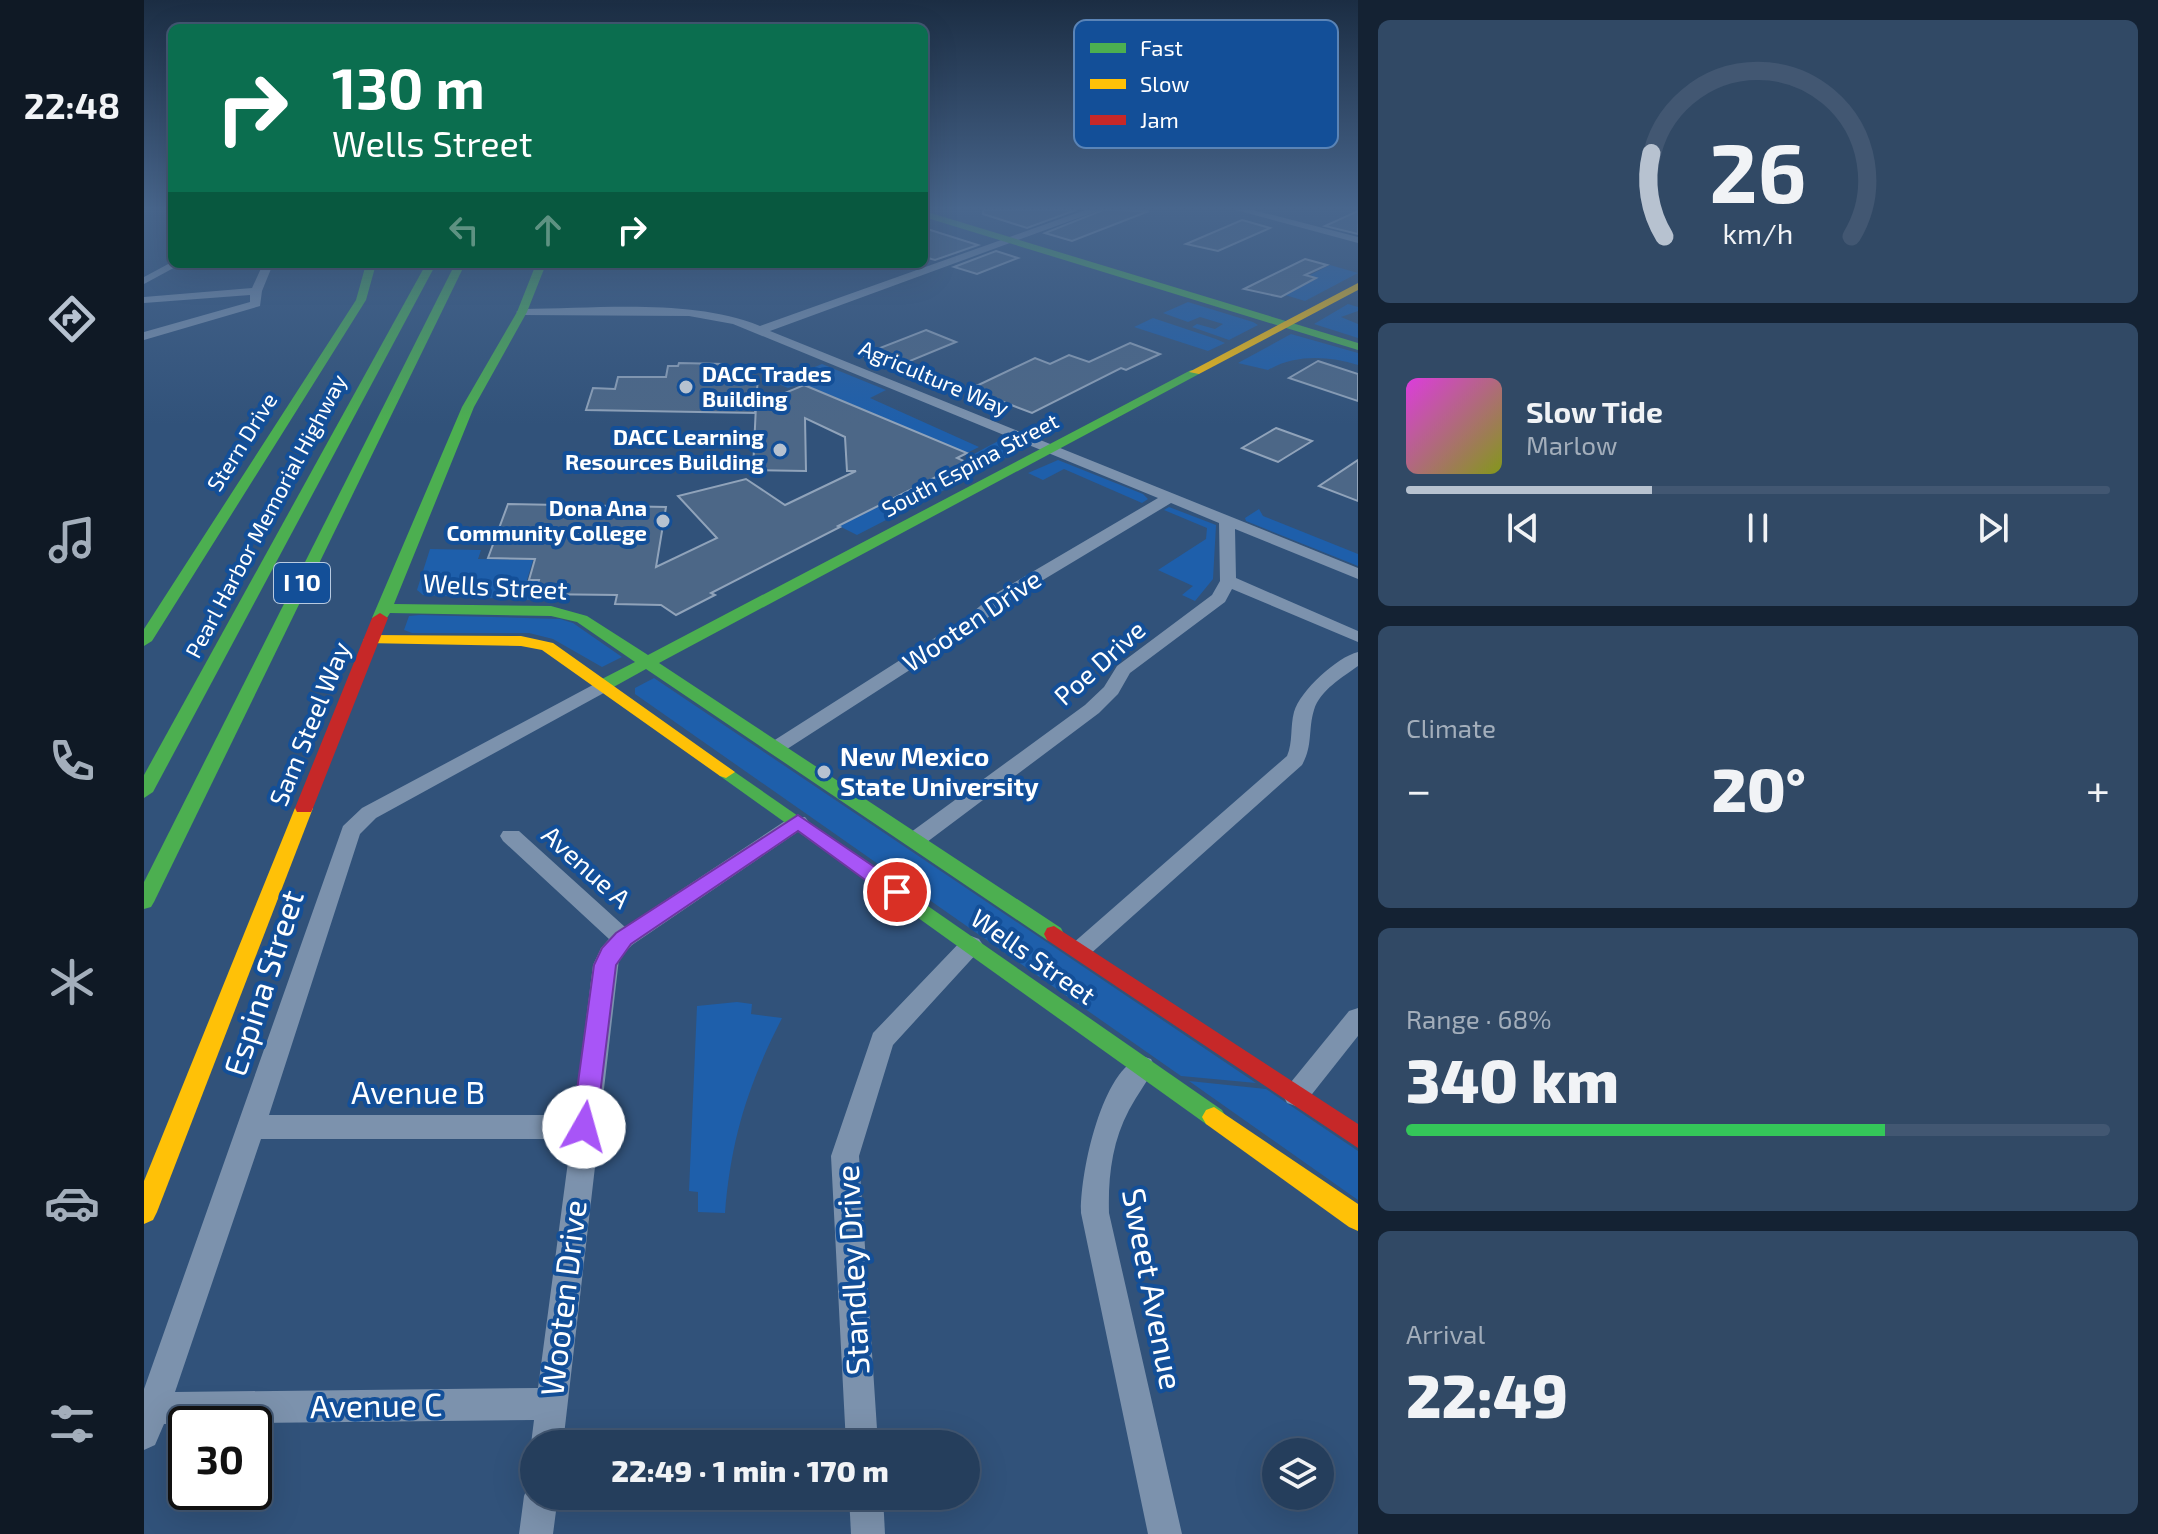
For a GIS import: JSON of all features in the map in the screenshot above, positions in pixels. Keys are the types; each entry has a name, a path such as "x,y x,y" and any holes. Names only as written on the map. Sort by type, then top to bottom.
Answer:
{"main road":[{"name":"Stern Drive","path":"144,641 361,300 366,282"},
{"name":"Pearl Harbor Memorial Highway","path":"144,792 421,282"},
{"name":"I 10","path":"144,902 451,282"},
{"name":"Sam Steel Way","path":"144,1212 455,435 522,312 534,282"},
{"path":"1144,282 1358,347"},
{"name":"South Espina Street","path":"604,685 1358,286"},
{"name":"Wells Street","path":"384,608 563,613 593,625 1358,1137"},
{"name":"Wells Street","path":"371,640 535,642 561,655 1358,1219"}],"street":[{"path":"144,336 256,304 260,282"},
{"path":"761,330 894,282"},
{"path":"144,300 256,291"},
{"name":"Agriculture Way","path":"522,312 700,314 727,318 1358,574"},
{"name":"Wooten Drive","path":"777,747 972,622 999,599 1169,498"},
{"path":"1227,522 1228,581 1358,637"},
{"path":"1227,554 1246,546 1283,544"},
{"name":"Poe Drive","path":"915,840 1103,700 1123,670 1211,605 1228,581"},
{"path":"1080,950 1295,760 1303,746 1305,707 1315,693 1358,657"},
{"name":"Espina Street","path":"148,1421 252,1127 350,831 357,821 604,685"},
{"name":"Wooten Drive","path":"549,1430 584,1127 609,954 624,939 798,822"},
{"name":"Avenue A","path":"511,836 624,939"},
{"name":"Standley Drive","path":"861,1430 845,1156 882,1040 971,945"},
{"path":"1296,1095 1358,1018"},
{"name":"Sweet Avenue","path":"1142,1067 1110,1119 1095,1167 1093,1187 1095,1213 1165,1534"},
{"name":"Avenue B","path":"252,1127 584,1127"},
{"name":"Avenue C","path":"148,1421 552,1404"},
{"path":"536,1534 539,1510"},
{"path":"867,1510 868,1534"}],"shaded area":[{"path":"1311,282 1342,282 1305,301 1285,295"},
{"path":"1188,302 1258,325 1229,340 1192,327 1197,324 1215,329 1223,324 1200,317 1188,322 1163,313"},
{"path":"1348,304 1358,307 1358,311 1341,317 1358,324 1358,338 1314,324"},
{"path":"1153,318 1225,343 1208,351 1134,327"},
{"path":"1291,334 1358,353 1358,365 1312,358 1290,361 1268,370 1238,363"},
{"path":"822,364 886,390 870,398 979,447 967,453 801,383 788,388 776,383"},
{"path":"1002,439 1024,448 993,464 972,455"},
{"path":"1058,460 1143,494 1148,499 1142,503 1064,469 1043,480 1028,473"},
{"path":"967,463 983,470 857,535 839,526"},
{"path":"1169,507 1216,525 1213,579 1195,601 1182,595 1193,586 1158,570 1206,539 1207,528 1164,510"},
{"path":"1259,509 1263,516 1358,554 1358,566 1246,521 1245,518"},
{"path":"430,549 481,550 478,559 533,560 527,580 538,581 530,600 423,595 417,590"},
{"path":"409,616 560,619 573,623 622,657 602,667 553,639 529,633 412,633 404,630"},
{"path":"654,678 1256,1083 1181,1076 635,694 635,688"},
{"path":"737,1002 752,1004 751,1014 782,1018 743,1112 732,1160 725,1213 698,1212 698,1192 689,1191 697,1006"},
{"path":"1189,1081 1266,1089 1358,1151 1358,1200"}],"building":[{"path":"1259,282 1309,282 1281,297 1244,289"},
{"path":"926,330 956,342 893,368 862,355"},
{"path":"1130,343 1160,354 1126,370 1121,368 1032,413 970,389 1035,358 1050,364 1069,355 1089,362"},
{"path":"1318,361 1358,374 1358,401 1289,378"},
{"name":"DACC Trades Building","path":"679,363 724,364 722,377 758,378 755,413 586,410 593,388 615,389 618,377 666,377 668,366 678,366"},
{"path":"804,385 967,453 957,458 966,462 711,593 715,595 676,615 661,605 615,604 617,595 535,594 539,580 529,580 535,559 488,558 508,504 666,507 656,567 717,538 678,496 746,479 785,505 856,471 847,471 845,437 805,418 806,471 753,470 756,405"},
{"path":"1276,428 1312,441 1278,462 1242,448"},
{"path":"1358,460 1358,501 1319,486"}],"traffic: fast":[{"path":"144,641 361,300 366,282"},
{"path":"144,792 421,282"},
{"path":"144,902 451,282"},
{"path":"380,618 468,407 522,312 534,282"},
{"path":"1145,282 1358,347"},
{"path":"604,685 1195,372"},
{"path":"384,608 551,611 582,619 1054,934"},
{"path":"726,772 1214,1117"}],"traffic: slow":[{"path":"1195,372 1358,286"},
{"path":"371,640 521,641 547,646 726,772"},
{"path":"144,1212 304,808"},
{"path":"1214,1117 1358,1219"}],"traffic: jam":[{"path":"304,808 380,618"},
{"path":"1054,934 1358,1137"}],"place":[{"name":"DACC Trades Building","path":"686,387"},
{"name":"DACC Learning Resources Building","path":"780,450"},
{"name":"Dona Ana Community College","path":"663,521"},
{"name":"New Mexico State University","path":"824,772"}],"route":[{"path":"584,1127 605,965 616,945 798,822 897,892"}]}
